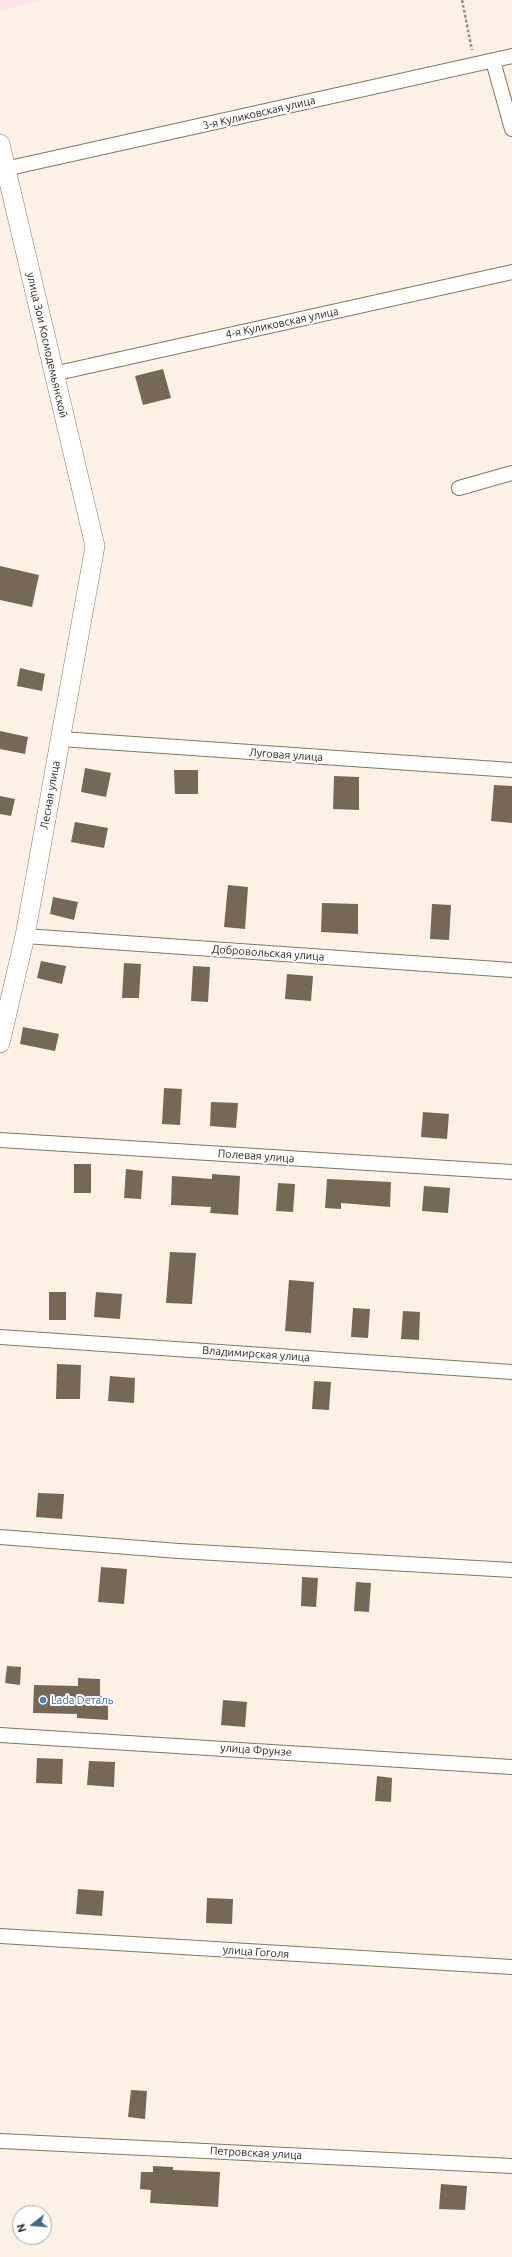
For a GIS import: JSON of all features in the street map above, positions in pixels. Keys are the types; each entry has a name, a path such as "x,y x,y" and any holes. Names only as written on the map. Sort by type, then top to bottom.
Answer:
{"street":[{"name":"3-я Куликовская улица","path":"5,169 512,56"},
{"path":"493,61 512,129"},
{"name":"улица Зои Космодемьянской","path":"0,144 53,374 96,546"},
{"name":"4-я Куликовская улица","path":"53,374 512,272"},
{"path":"459,488 512,473"},
{"name":"Лесная улица","path":"0,1043 25,936 96,546"},
{"name":"Луговая улица","path":"61,738 431,766 512,770"},
{"name":"Добровольская улица","path":"25,936 512,970"},
{"name":"Полевая улица","path":"0,1140 512,1172"},
{"name":"Владимирская улица","path":"0,1337 512,1372"},
{"path":"0,1538 179,1551 512,1570"},
{"name":"улица Фрунзе","path":"0,1735 512,1767"},
{"name":"улица Гоголя","path":"0,1936 512,1967"},
{"name":"Петровская улица","path":"0,2141 512,2166"}],"path":[{"path":"462,0 475,64"}],"shaded area":[{"path":"0,0 42,0 0,11"}],"building":[{"path":"163,369 171,398 143,405 135,376"},
{"path":"0,566 39,575 32,607 0,600"},
{"path":"20,668 45,674 42,691 17,686"},
{"path":"0,731 28,737 25,754 0,749"},
{"path":"85,768 111,773 106,797 81,792"},
{"path":"174,770 198,770 198,794 175,794"},
{"path":"334,776 359,777 359,810 333,809"},
{"path":"494,785 512,786 512,823 491,821"},
{"path":"0,796 15,799 11,816 0,814"},
{"path":"75,822 108,828 104,848 71,842"},
{"path":"228,885 248,887 245,929 224,927"},
{"path":"53,897 78,902 74,920 50,914"},
{"path":"322,903 358,904 358,934 321,932"},
{"path":"432,904 451,905 449,940 430,939"},
{"path":"41,961 66,966 62,984 37,978"},
{"path":"124,963 141,964 139,998 122,998"},
{"path":"193,966 210,967 208,1002 191,1001"},
{"path":"287,974 313,976 311,1001 285,999"},
{"path":"23,1027 59,1034 55,1051 20,1044"},
{"path":"164,1088 182,1089 180,1125 162,1124"},
{"path":"211,1102 238,1103 236,1128 210,1126"},
{"path":"423,1112 449,1114 447,1139 421,1137"},
{"path":"74,1164 91,1164 91,1193 74,1193"},
{"path":"126,1169 143,1171 141,1199 124,1198"},
{"path":"212,1174 240,1176 238,1215 210,1213 211,1207 171,1205 172,1176 212,1179"},
{"path":"327,1179 391,1182 390,1207 341,1203 341,1209 325,1208"},
{"path":"278,1183 295,1184 293,1212 276,1211"},
{"path":"424,1186 450,1188 448,1213 422,1211"},
{"path":"170,1252 196,1253 192,1304 166,1303"},
{"path":"289,1280 314,1282 311,1333 285,1331"},
{"path":"49,1292 66,1292 66,1320 49,1320"},
{"path":"96,1292 122,1294 120,1319 94,1317"},
{"path":"353,1308 370,1309 368,1338 351,1337"},
{"path":"403,1311 420,1312 419,1340 401,1339"},
{"path":"57,1364 81,1365 80,1399 56,1399"},
{"path":"110,1376 135,1378 134,1403 108,1401"},
{"path":"314,1381 331,1382 329,1410 312,1409"},
{"path":"38,1493 64,1494 62,1519 36,1517"},
{"path":"101,1567 127,1569 124,1604 98,1602"},
{"path":"302,1577 318,1578 316,1607 301,1606"},
{"path":"356,1582 371,1583 369,1612 354,1611"},
{"path":"7,1666 21,1667 20,1685 5,1683"},
{"path":"78,1678 100,1679 100,1696 108,1697 108,1720 77,1718 77,1714 33,1713 34,1685 78,1686"},
{"path":"223,1700 247,1702 245,1727 221,1725"},
{"path":"37,1758 63,1759 62,1784 36,1783"},
{"path":"89,1761 115,1762 114,1787 87,1785"},
{"path":"377,1776 392,1778 391,1802 375,1801"},
{"path":"78,1889 104,1891 102,1916 76,1914"},
{"path":"207,1898 233,1899 232,1924 206,1923"},
{"path":"131,2090 147,2091 145,2119 128,2117"},
{"path":"153,2166 173,2167 173,2170 220,2172 218,2207 150,2203 151,2190 140,2189 141,2172 153,2172"},
{"path":"441,2184 467,2186 465,2210 439,2209"}],"place":[{"name":"Lada Dеталь","path":"43,1700"}]}
